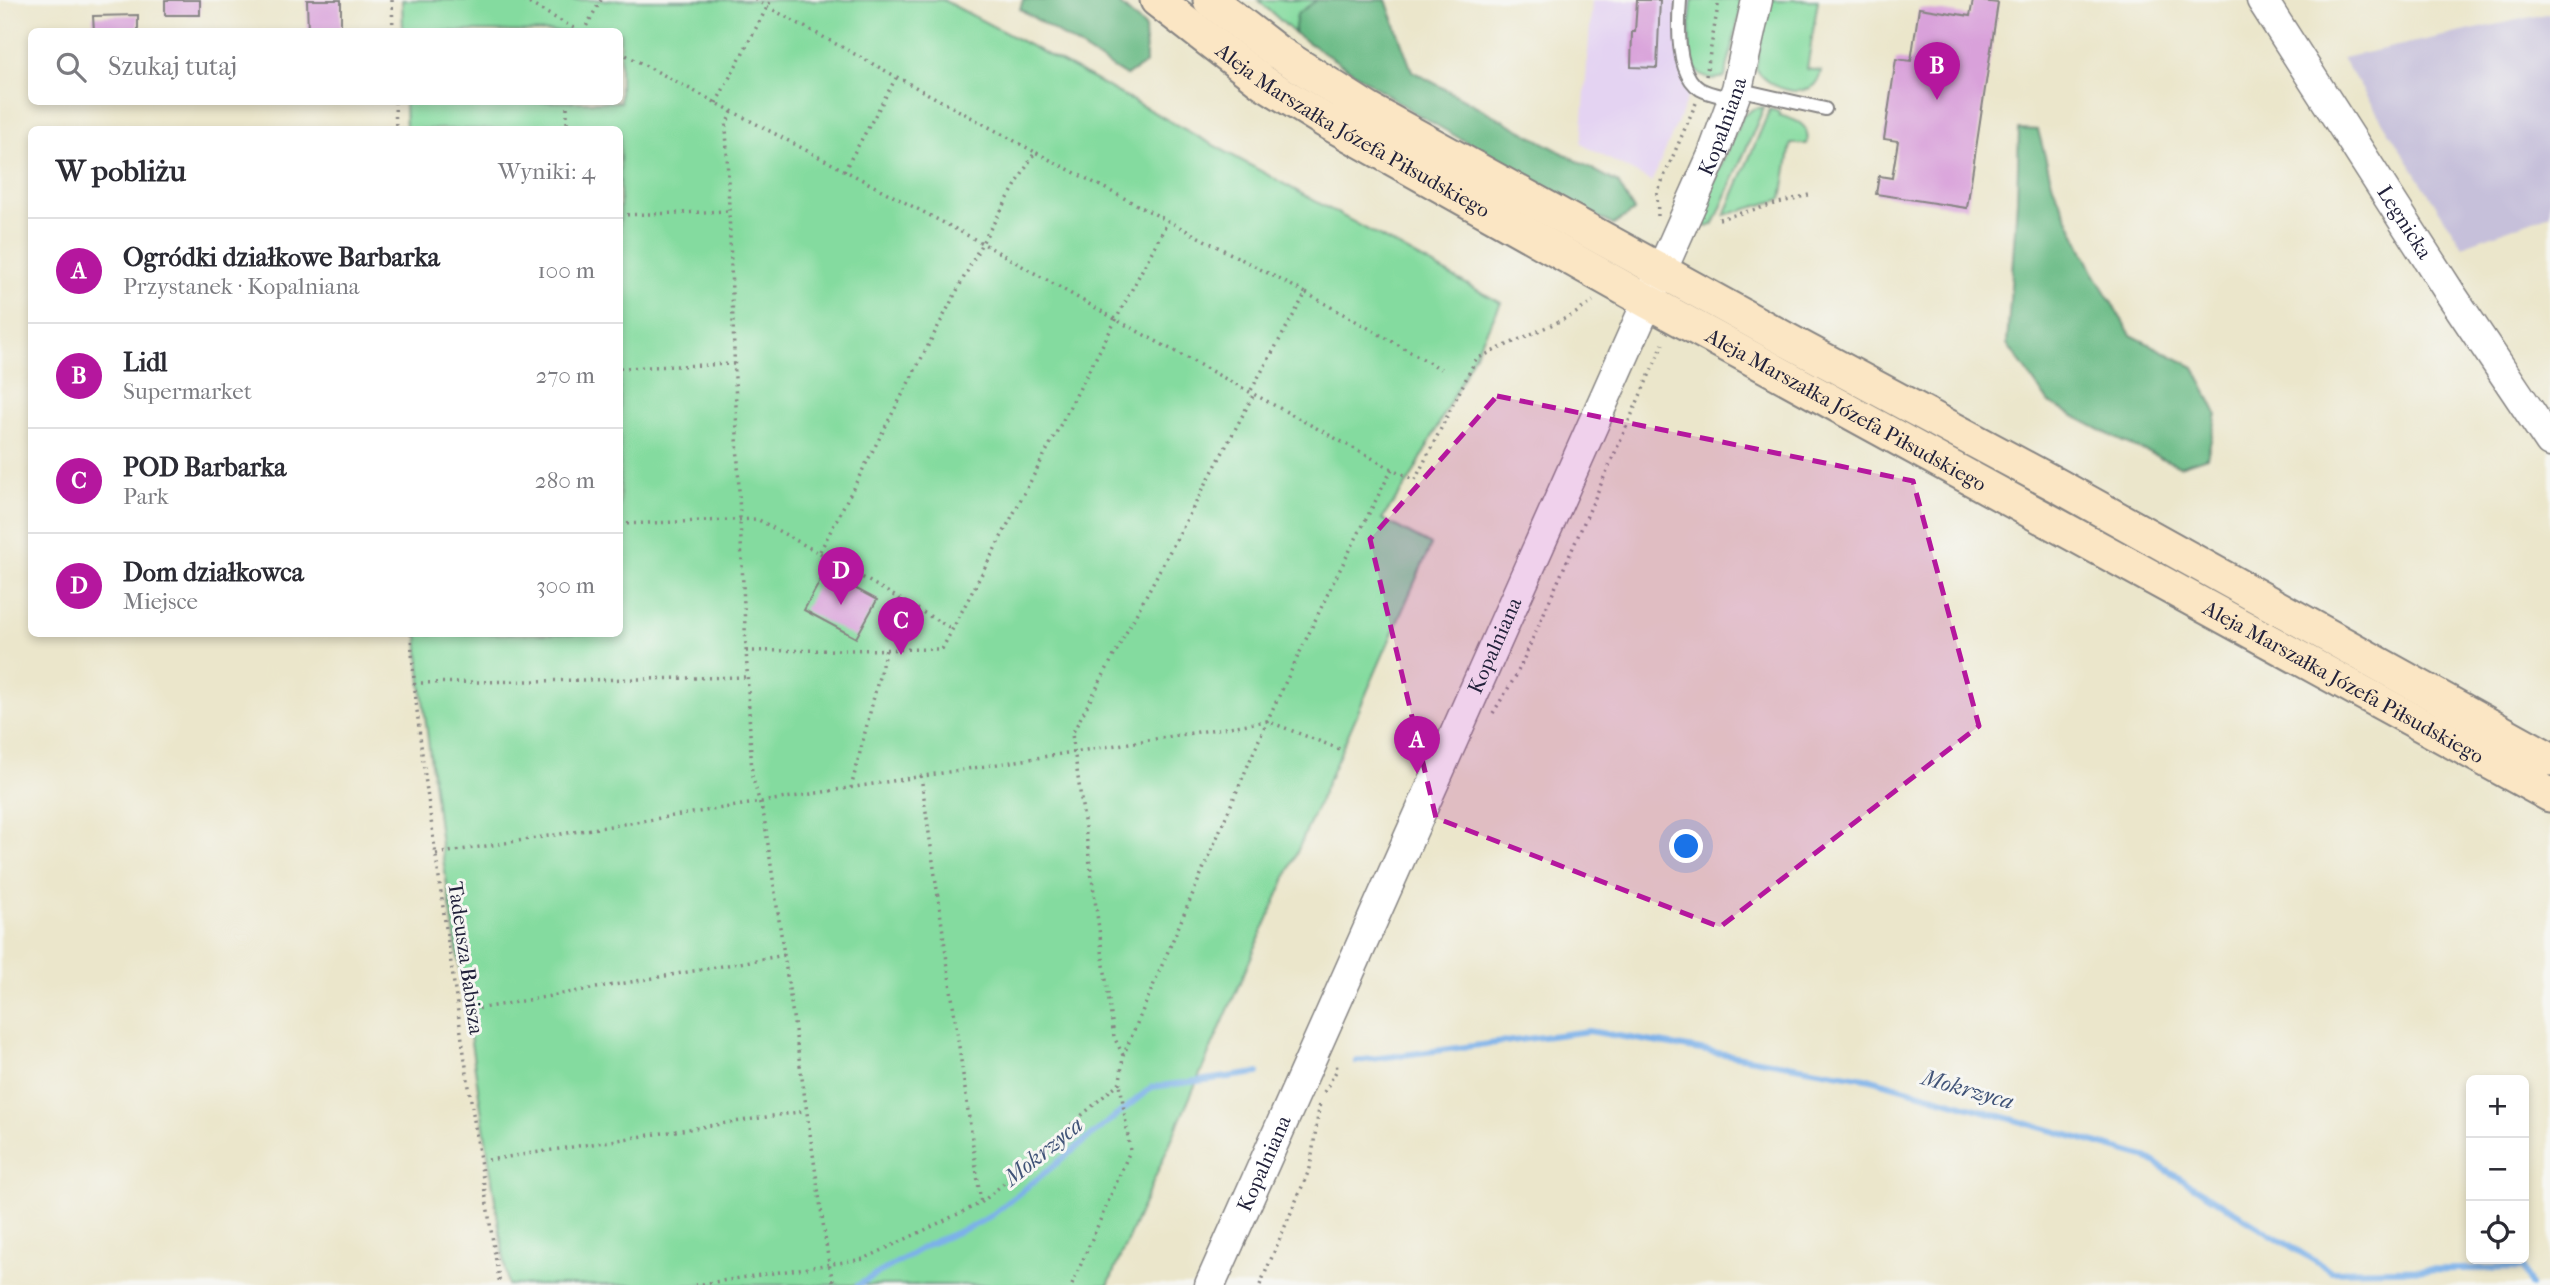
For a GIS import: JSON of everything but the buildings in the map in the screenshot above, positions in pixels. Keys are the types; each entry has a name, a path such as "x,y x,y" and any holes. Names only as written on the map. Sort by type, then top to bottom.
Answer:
{"main road":[{"name":"Aleja Marszałka Józefa Piłsudskiego","path":"1157,0 1263,82 1324,120 1654,286 1968,436 2550,758"},
{"name":"Aleja Marszałka Józefa Piłsudskiego","path":"1210,0 1276,51 1654,286 2550,795"}],"street":[{"name":"Kopalniana","path":"1210,1285 1712,157 1735,94 1757,0"},
{"name":"Legnicka","path":"2262,0 2550,442"},
{"path":"2283,34 2285,9 2292,0"}],"lane":[{"path":"1680,0 1683,66 1689,80 1702,89 1825,109"}],"path":[{"path":"392,0 393,28"},
{"path":"523,0 575,28"},
{"path":"584,28 601,0"},
{"path":"755,0 895,78 1306,293 1441,369"},
{"path":"716,103 771,0"},
{"path":"1661,224 1657,211 1657,192 1702,89 1719,0"},
{"path":"623,54 982,243 1115,319 1415,480 1476,359 1573,315 1601,296"},
{"path":"844,171 895,78"},
{"path":"395,105 396,126"},
{"path":"567,105 567,126"},
{"path":"732,112 726,124 752,776 764,817 805,1111 828,1264 834,1285"},
{"path":"819,553 982,243 1035,152"},
{"path":"1719,219 1812,194"},
{"path":"623,215 730,211"},
{"path":"746,651 942,649 1168,221"},
{"path":"1123,1056 1114,1037 1072,734 1306,293"},
{"path":"1492,715 1517,674 1663,344"},
{"path":"623,368 735,364"},
{"path":"1072,1285 1130,1151 1120,1082 1123,1056 1267,721 1333,583 1392,469"},
{"path":"623,524 757,519 952,629"},
{"name":"Tadeusza Babisza","path":"411,637 413,682 436,854 500,1285"},
{"path":"851,788 886,649"},
{"path":"421,683 748,677"},
{"path":"436,854 1267,721 1342,750"},
{"path":"921,775 981,1203"},
{"path":"465,1011 785,955"},
{"path":"1260,1285 1310,1168 1320,1100 1337,1070 1336,1051"},
{"path":"695,1285 864,1259 981,1203 1120,1082"},
{"path":"488,1160 805,1111"}],"highlighted area":[{"path":"1497,396 1913,481 1979,726 1720,927 1436,818 1370,539"}],"shaded area":[{"path":"1592,0 1713,0 1701,66 1652,182 1581,144"},
{"path":"2550,13 2550,214 2462,246 2342,58"}],"green space":[{"path":"402,0 943,0 1082,73 1501,303 1411,478 1382,519 1431,545 1108,1285 508,1285 442,852 421,683 418,637 623,637 623,126 406,126 405,105 623,105 623,28 403,28"},
{"path":"1023,0 1115,0 1145,27 1146,63 1126,76 1020,9"},
{"path":"1258,0 1330,0 1294,33"},
{"path":"1317,0 1386,0 1412,71 1618,183 1634,211 1613,225 1415,113 1294,33 1297,14"},
{"path":"1692,0 1743,0 1725,77 1710,78 1700,74 1693,65 1689,39"},
{"path":"1767,0 1818,0 1807,69 1821,71 1817,82 1810,88 1801,91 1780,88 1770,83 1756,68"},
{"path":"1764,107 1714,224 1708,227 1696,221 1743,116 1753,109"},
{"path":"1770,109 1804,127 1807,131 1807,144 1791,144 1782,199 1725,215"},
{"path":"2019,129 2038,130 2053,186 2092,270 2131,335 2194,367 2217,414 2207,457 2180,466 2121,441 2049,403 2007,344"}],"waterway":[{"name":"Mokrzyca","path":"1356,1061 1589,1031 1871,1079 2145,1157 2331,1271 2523,1268 2530,1285"},
{"name":"Mokrzyca","path":"858,1285 929,1244 992,1215 1152,1087 1258,1073"}],"place":[{"name":"Lidl","path":"1937,100"},
{"name":"Dom działkowca","path":"841,605"},
{"name":"POD Barbarka","path":"901,655"},
{"name":"Ogródki działkowe Barbarka","path":"1417,774"}]}
